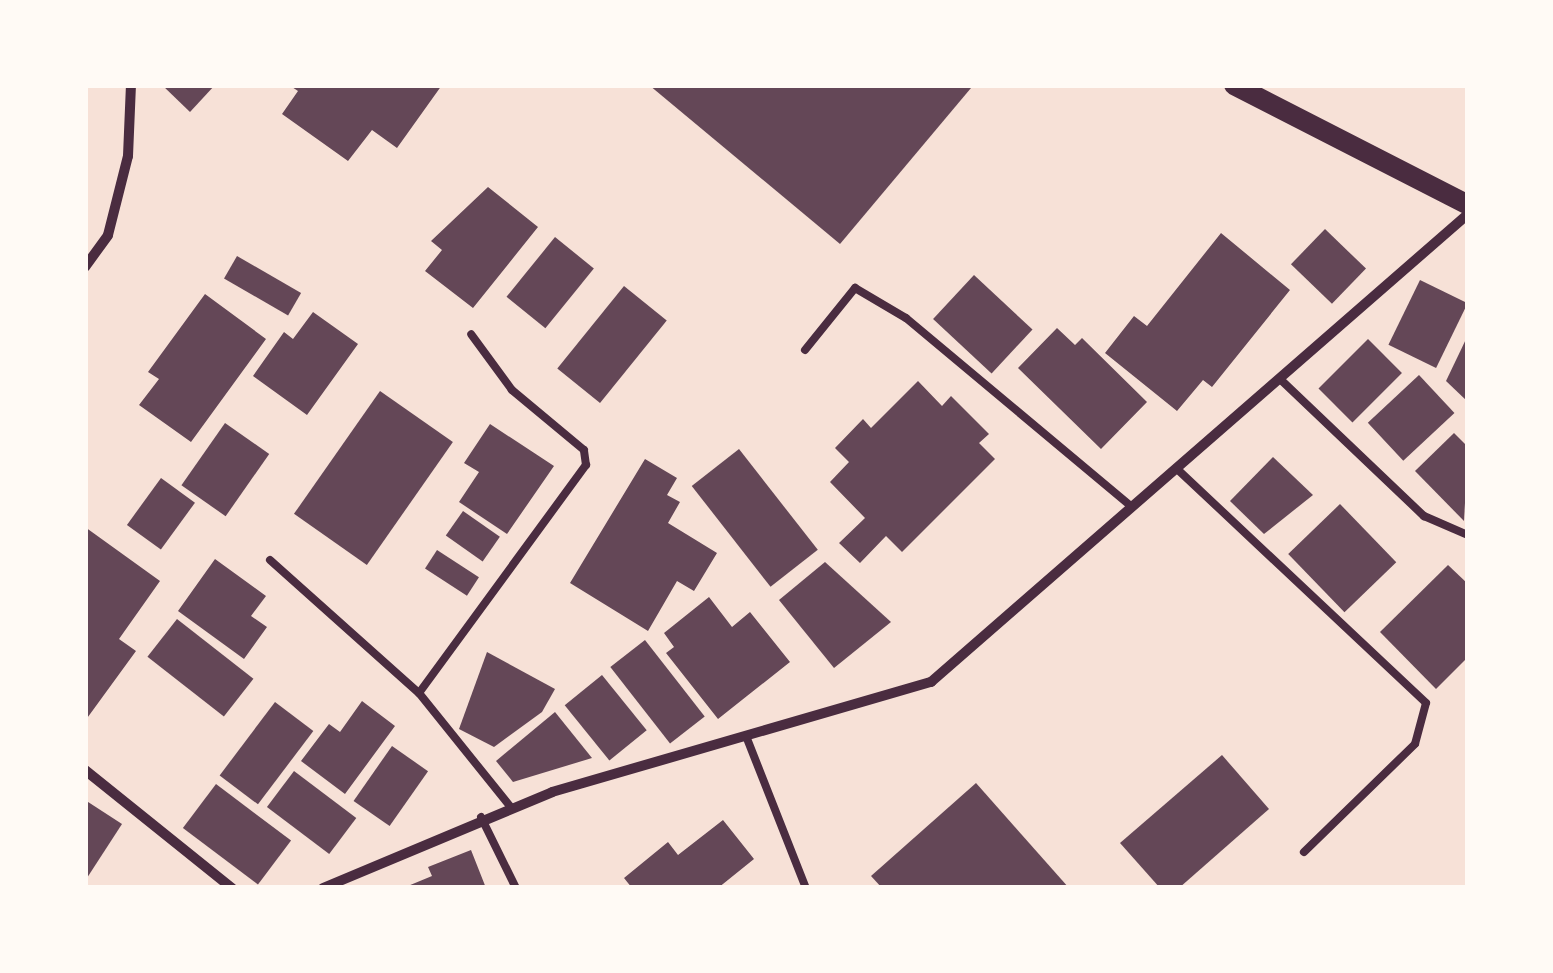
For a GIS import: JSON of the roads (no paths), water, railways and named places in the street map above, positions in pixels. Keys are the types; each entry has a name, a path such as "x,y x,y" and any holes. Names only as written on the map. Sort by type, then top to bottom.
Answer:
{"main road":[{"path":"1234,85 1468,205"}],"street":[{"path":"85,267 108,235 128,156 131,85"},
{"path":"323,888 510,806 931,682 1468,214"},
{"path":"85,770 232,888"}],"lane":[{"path":"805,350 855,288 906,318 1132,506"},
{"path":"419,693 586,465 584,450 512,390 471,334"},
{"path":"1280,379 1424,516 1468,535"},
{"path":"1176,468 1426,703 1416,744 1304,852"},
{"path":"270,560 419,693 510,806"},
{"path":"746,736 806,888"},
{"path":"481,818 516,888"}]}
